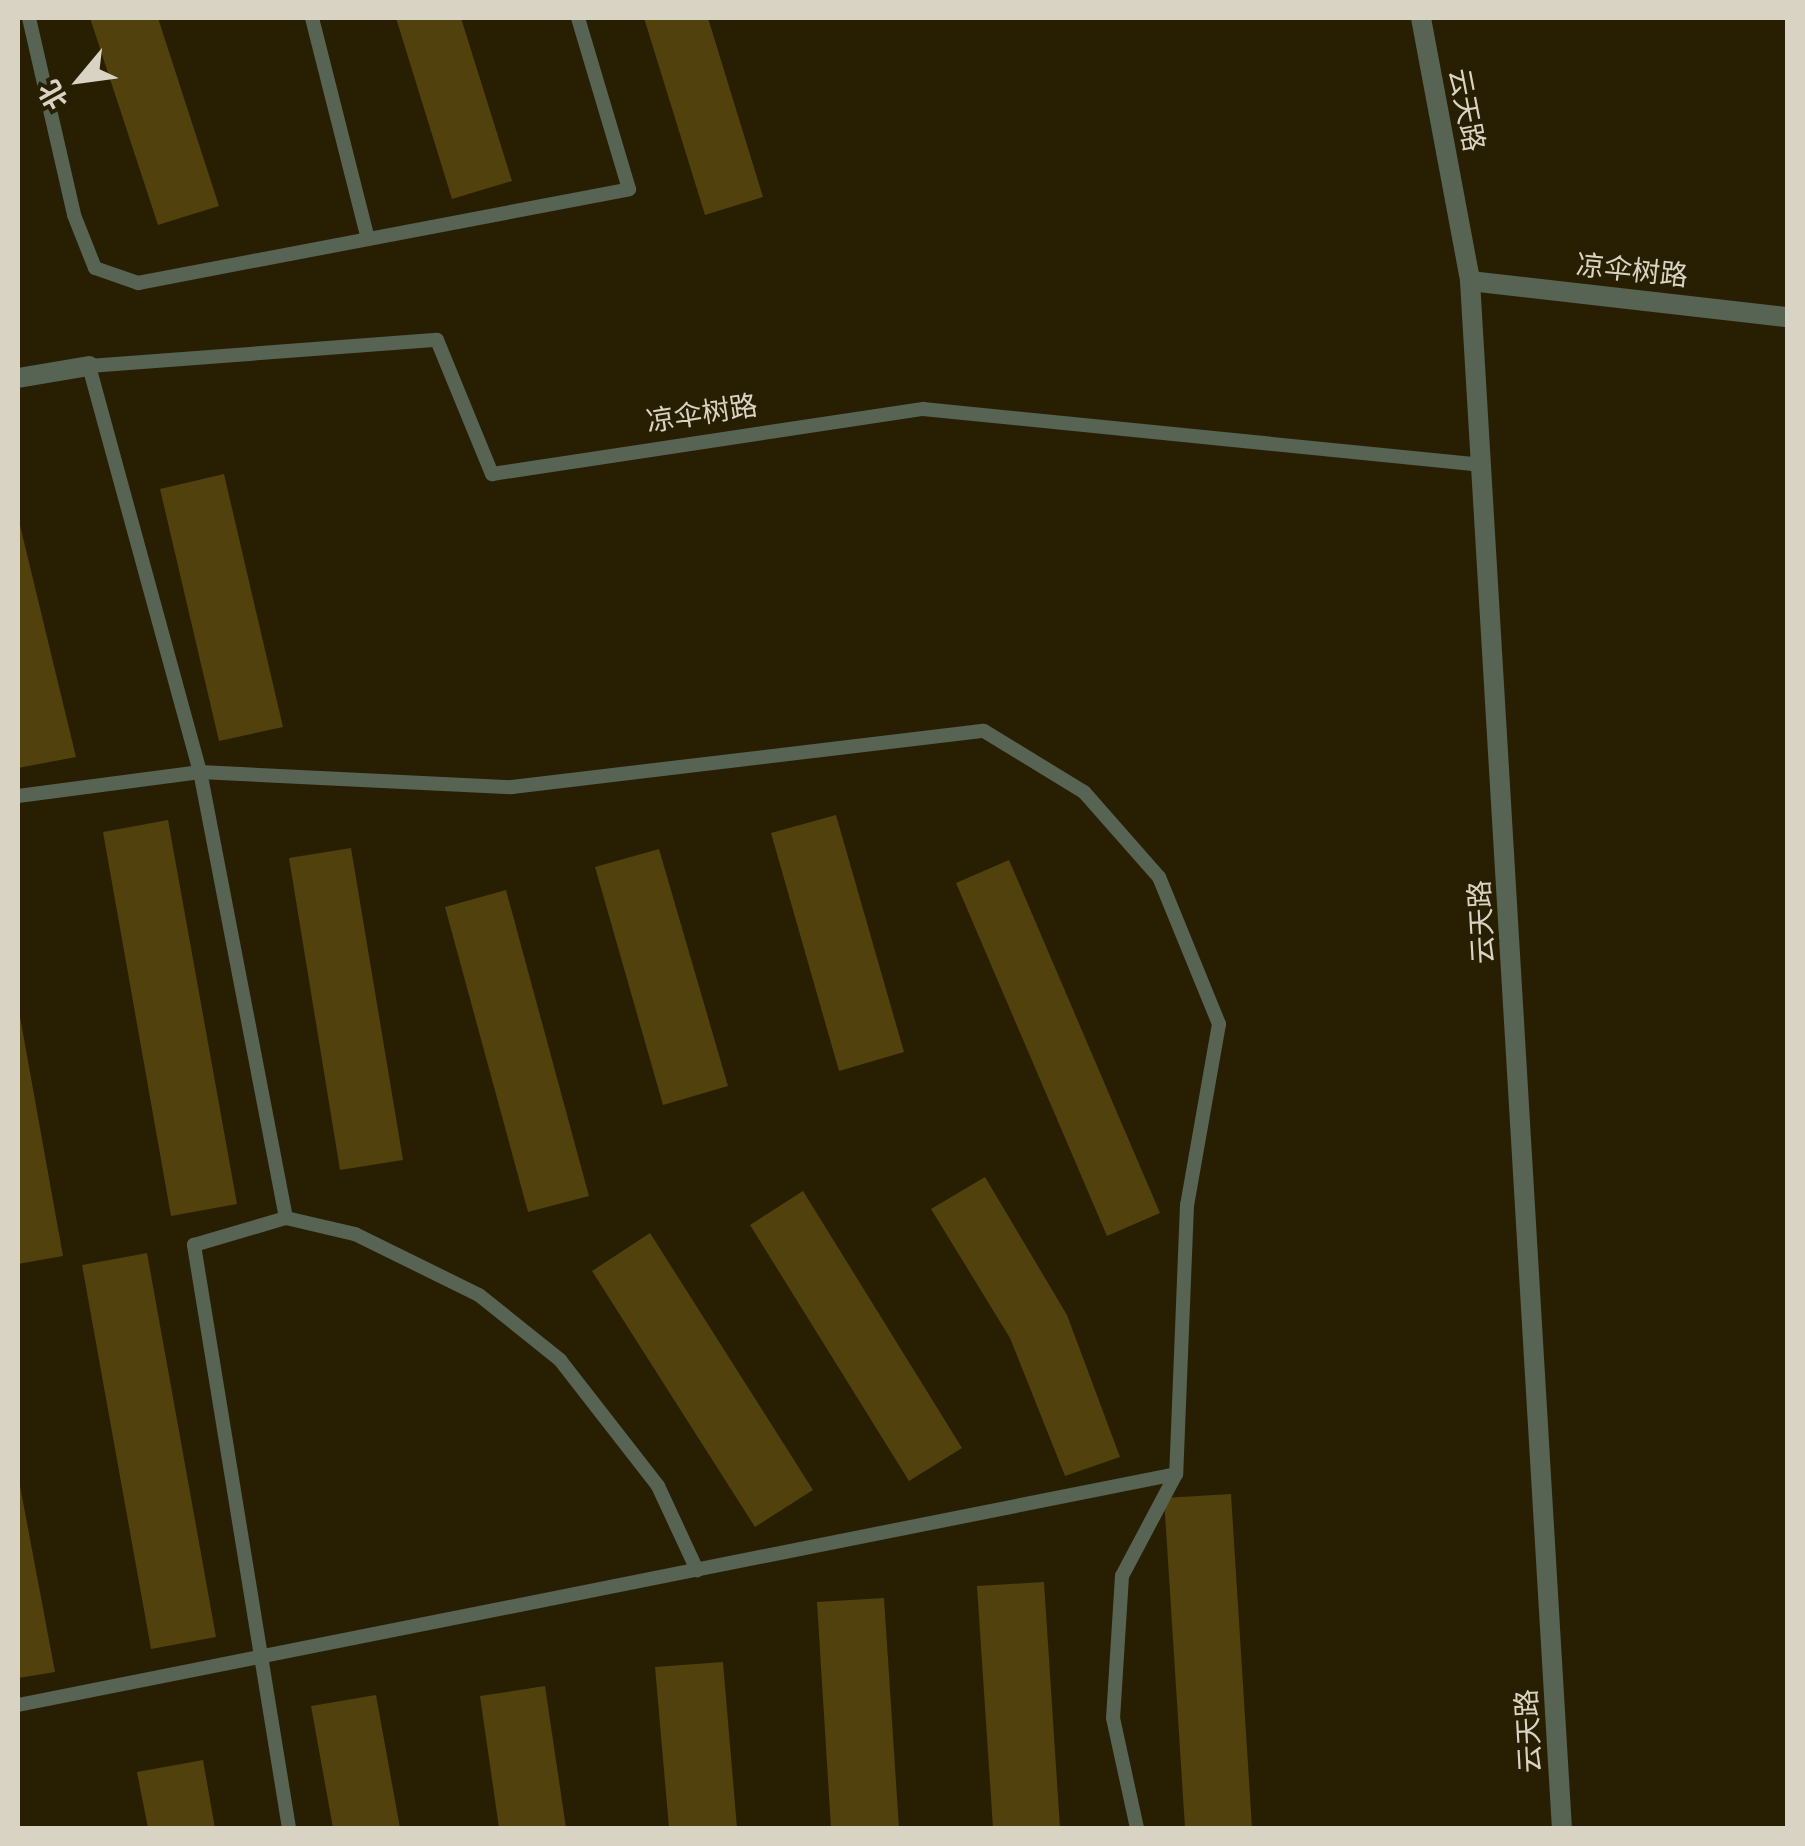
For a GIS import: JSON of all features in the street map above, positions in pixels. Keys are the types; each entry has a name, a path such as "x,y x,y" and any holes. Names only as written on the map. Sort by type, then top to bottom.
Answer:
{"street":[{"name":"云天路","path":"1421,18 1470,281 1562,1828"},
{"name":"凉伞树路","path":"1470,281 1788,317"},
{"name":"凉伞树路","path":"18,378 88,366"}],"lane":[{"path":"30,18 74,215 95,268 138,283 629,189 578,18"},
{"path":"312,18 368,239"},
{"name":"凉伞树路","path":"88,366 437,340 492,474 923,409 1483,465"},
{"path":"88,366 200,772 286,1218"},
{"path":"18,796 200,772 512,787 984,731 1084,792 1159,877 1218,1024 1187,1205 1176,1474 1122,1576 1113,1718 1137,1828"},
{"path":"289,1828 194,1244 286,1218 355,1234 479,1295 560,1360 658,1486 697,1570"},
{"path":"18,1705 1176,1474"}],"building":[{"path":"90,18 158,18 219,206 158,225"},
{"path":"396,18 461,18 512,181 452,199"},
{"path":"644,18 708,18 763,197 705,215"},
{"path":"224,474 283,727 219,741 160,489"},
{"path":"18,517 76,757 18,768"},
{"path":"836,815 904,1052 839,1071 771,833"},
{"path":"168,820 237,1204 171,1216 103,832"},
{"path":"351,848 403,1160 340,1170 289,858"},
{"path":"659,849 728,1086 663,1105 595,867"},
{"path":"1009,860 1160,1213 1107,1236 956,883"},
{"path":"506,890 589,1196 528,1212 445,907"},
{"path":"18,1012 63,1256 18,1264"},
{"path":"985,1177 1067,1315 1120,1457 1065,1476 1010,1338 931,1209"},
{"path":"803,1191 962,1448 909,1481 750,1225"},
{"path":"650,1233 813,1490 755,1527 592,1271"},
{"path":"147,1253 216,1637 151,1649 82,1265"},
{"path":"18,1475 55,1672 18,1678"},
{"path":"1231,1494 1252,1828 1185,1828 1164,1498"},
{"path":"1044,1582 1060,1828 993,1828 977,1586"},
{"path":"884,1598 899,1828 831,1828 817,1602"},
{"path":"723,1662 737,1828 669,1828 655,1667"},
{"path":"545,1686 566,1828 499,1828 480,1696"},
{"path":"376,1695 400,1828 333,1828 311,1706"},
{"path":"203,1760 215,1828 148,1828 137,1772"}]}
